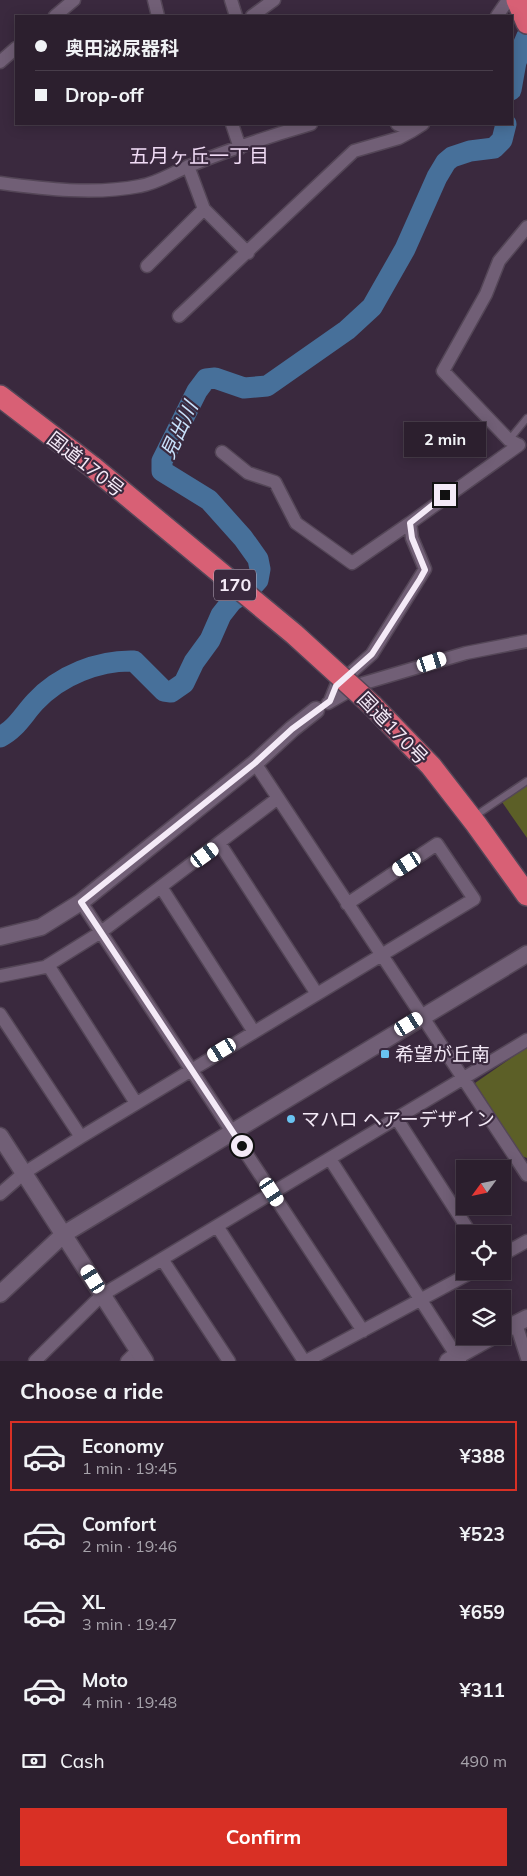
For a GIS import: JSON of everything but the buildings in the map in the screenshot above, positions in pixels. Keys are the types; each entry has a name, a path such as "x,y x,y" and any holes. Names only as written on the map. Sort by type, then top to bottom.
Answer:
{"highway":[{"name":"国道170号","path":"0,396 94,468 294,634 373,706 430,766 472,818 527,895"}],"street":[{"path":"55,15 74,0"},
{"path":"154,0 158,15"},
{"path":"231,0 236,15"},
{"path":"253,15 274,0"},
{"path":"499,15 517,7"},
{"path":"0,62 15,49"},
{"path":"232,125 240,148"},
{"path":"0,183 54,190 139,187 157,182 188,166 308,125"},
{"path":"404,125 417,127"},
{"path":"179,316 354,152 399,138 417,127"},
{"path":"188,166 204,209 248,253"},
{"path":"147,266 204,209"},
{"path":"222,452 248,473 276,482 291,517 296,524 352,564 428,508 518,446 443,371 486,294 499,261 527,227"},
{"path":"330,701 336,686 372,654 425,570 412,538 410,523"},
{"path":"0,937 41,927 81,902 255,763 292,729 330,701 361,684 449,657 527,641"},
{"path":"255,763 526,1172"},
{"path":"0,976 48,965 101,932 220,844 278,798"},
{"path":"220,844 317,994"},
{"path":"0,1194 24,1173 81,1137 474,899 437,844 347,904"},
{"path":"161,887 254,1032"},
{"path":"81,902 363,1330"},
{"path":"0,1294 64,1234 527,954"},
{"path":"48,965 136,1103"},
{"path":"0,1014 81,1137"},
{"path":"35,1361 102,1294 162,1260 527,1040"},
{"path":"396,1119 465,1225"},
{"path":"0,1136 102,1294 137,1357"},
{"path":"330,1159 422,1300 455,1359 478,1345"},
{"path":"217,1226 305,1361 458,1280"},
{"path":"511,1250 527,1241"},
{"path":"162,1260 228,1361"},
{"path":"515,1324 527,1358"}],"lane":[{"path":"518,446 527,418"},
{"path":"472,818 527,782"}],"green space":[{"path":"527,785 527,838 502,802"},
{"path":"527,1047 527,1158 522,1156 475,1083"}],"waterway":[{"name":"見出川","path":"513,79 516,62 527,36"},
{"name":"見出川","path":"0,737 15,726 45,692 68,677 94,666 121,661 134,661 164,691 171,692 184,683 194,662 210,640 221,615 232,601 250,589 258,580 260,569 258,559 243,538 209,500 162,471 162,461 197,391 206,379 215,378 244,388 267,386 347,330 372,307 405,249 437,177 446,162 452,157 470,151 494,148 502,140 506,125"}],"place":[{"name":"希望が丘南","path":"385,1054"},
{"name":"マハロ ヘアーデザイン","path":"291,1119"}],"district":[{"name":"五月ヶ丘一丁目","path":"199,156"}],"route":[{"path":"242,1146 81,902 255,763 292,729 330,701 331,694 336,686 365,662 409,598 425,570 412,538 410,523 420,513 445,495"}]}
